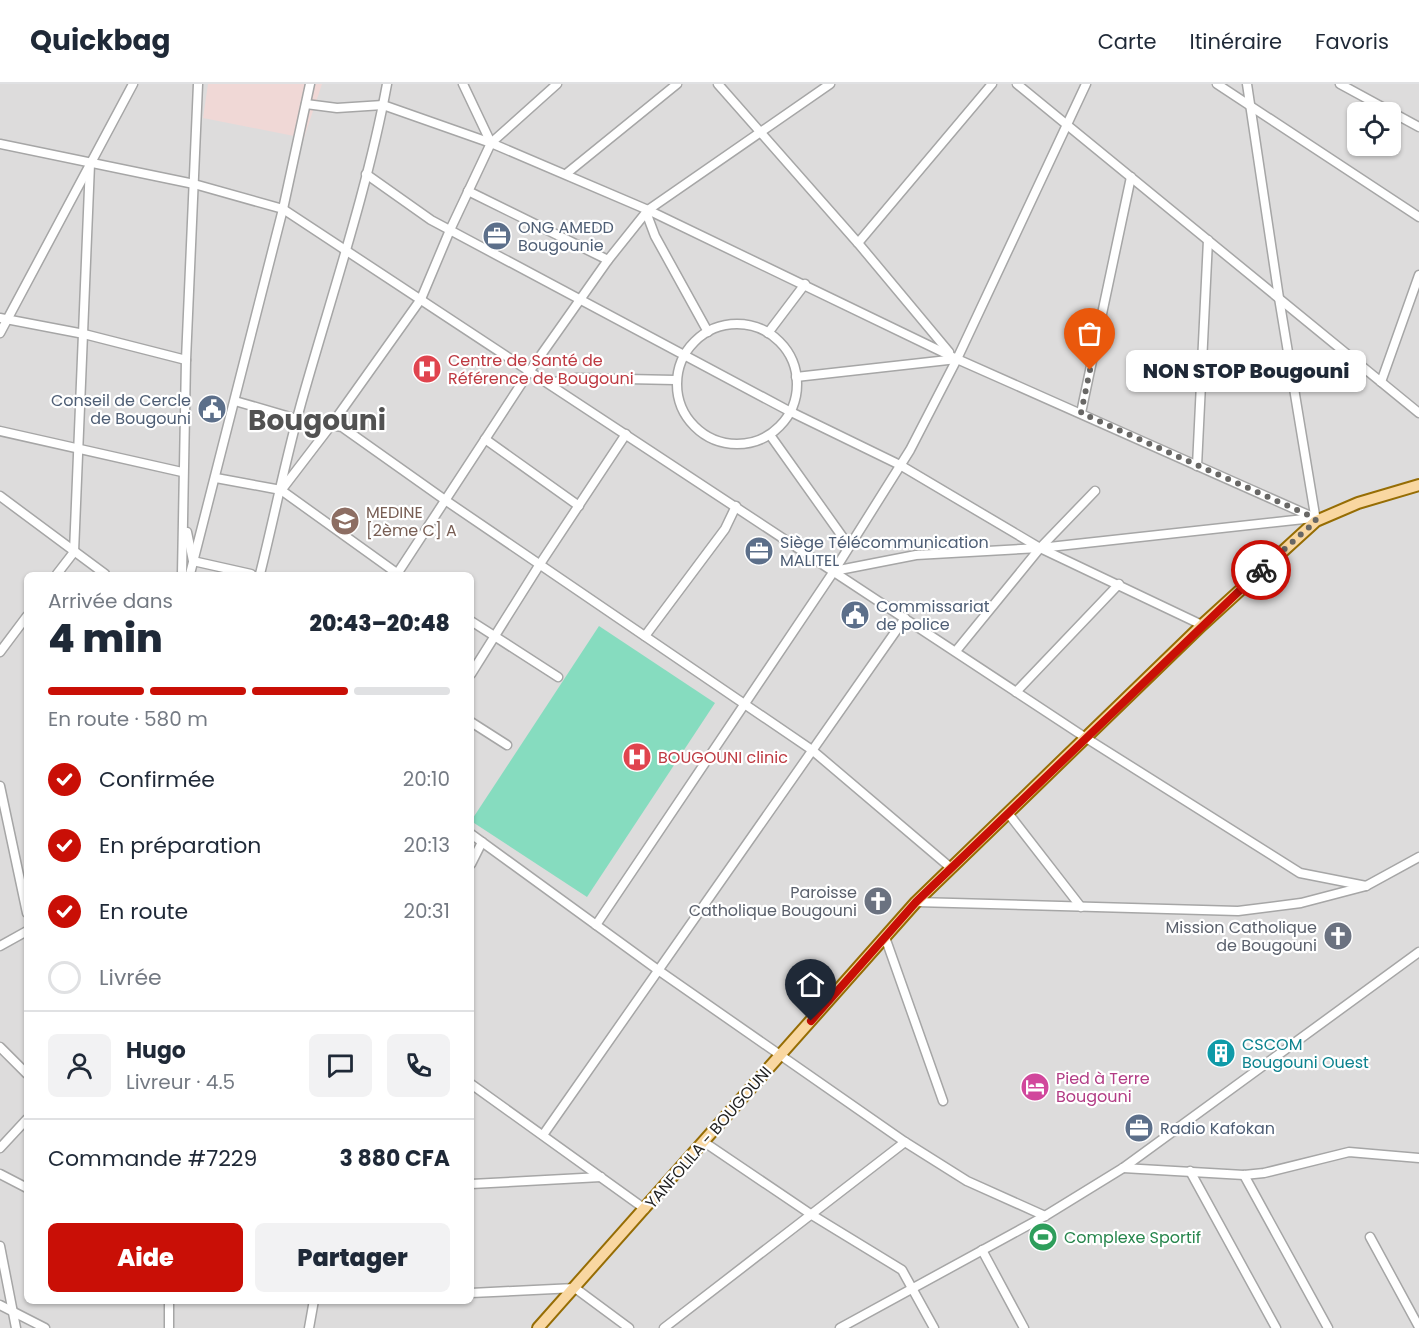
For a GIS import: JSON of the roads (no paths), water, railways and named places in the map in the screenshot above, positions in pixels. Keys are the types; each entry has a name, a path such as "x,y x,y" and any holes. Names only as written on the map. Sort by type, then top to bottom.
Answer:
{"main road":[{"name":"YANFOLILA - BOUGOUNI","path":"538,1328 916,902 1202,625 1316,519 1358,503 1419,485"}],"street":[{"path":"0,333 4,319 133,84"},
{"path":"182,572 184,520 182,472 198,84"},
{"path":"190,572 283,209 310,84"},
{"path":"260,572 297,419 366,174 387,84"},
{"path":"463,84 491,142"},
{"path":"281,490 332,424 421,299 491,142 557,84"},
{"path":"566,174 677,84"},
{"path":"718,84 954,356"},
{"path":"399,572 529,372 608,260 647,211 830,84"},
{"path":"858,243 992,84"},
{"path":"1017,84 1419,413"},
{"path":"596,925 834,571 900,465 1086,84"},
{"path":"1217,84 1419,217"},
{"path":"1247,84 1279,298 1316,519"},
{"path":"1340,84 1419,127"},
{"path":"306,104 337,108 383,105 491,142 805,284 954,356 1316,519"},
{"path":"0,144 194,184 283,209 1086,738 1300,873 1366,886"},
{"path":"59,572 75,552 90,164"},
{"path":"366,174 431,220 789,411 900,465 1040,548 1202,625"},
{"path":"1081,413 1131,177"},
{"path":"468,191 608,260"},
{"path":"647,211 655,236 708,332"},
{"path":"1197,466 1208,240"},
{"path":"1381,382 1419,275"},
{"path":"768,333 805,284"},
{"path":"4,319 84,334 186,360"},
{"path":"732,324 755,327 768,333 782,344 793,362 796,377 796,398 784,422 770,435 753,443 733,444 707,436 686,416 678,396 675,380 681,360 696,340 708,332 732,324"},
{"path":"796,377 954,356"},
{"path":"549,383 577,378 675,380"},
{"path":"235,400 297,419 342,427 445,500 812,750 951,868"},
{"path":"0,431 182,472"},
{"path":"474,669 626,434"},
{"path":"770,435 849,546"},
{"path":"485,439 579,506"},
{"path":"216,478 281,490 395,572"},
{"path":"957,651 1040,548 1095,491"},
{"path":"0,496 102,572"},
{"path":"645,636 725,529 736,506"},
{"path":"834,571 916,555 1040,548 1316,519"},
{"path":"184,520 193,561"},
{"path":"193,561 242,572"},
{"path":"1016,692 1119,584"},
{"path":"543,1135 905,618"},
{"path":"0,652 24,620"},
{"path":"474,623 558,677"},
{"path":"474,724 507,745"},
{"path":"0,786 24,899"},
{"path":"1008,813 1081,907"},
{"path":"474,836 658,970 782,1054 905,1142 967,1181 1045,1216"},
{"path":"474,858 482,842"},
{"path":"916,902 1238,911 1301,903 1366,886 1419,857"},
{"path":"0,946 24,933"},
{"path":"885,937 943,1101"},
{"path":"840,1328 1045,1216 1123,1168 1419,952"},
{"path":"0,1047 24,1071"},
{"path":"474,1086 645,1209"},
{"path":"0,1148 24,1122"},
{"path":"704,1142 812,1215 902,1270 934,1328"},
{"path":"664,1328 905,1142"},
{"path":"1123,1168 1244,1175 1264,1173 1349,1152 1419,1158"},
{"path":"1190,1171 1276,1328"},
{"path":"0,1174 24,1186"},
{"path":"1244,1175 1328,1328"},
{"path":"474,1184 601,1177"},
{"path":"1370,1237 1419,1327"},
{"path":"0,1246 16,1328"},
{"path":"982,1250 1024,1328"},
{"path":"474,1293 575,1288 629,1328"},
{"path":"169,1304 169,1328"},
{"path":"309,1328 313,1304"},
{"path":"0,1305 45,1328"}],"place":[{"name":"ONG AMEDD Bougounie","path":"497,236"},
{"name":"Centre de Santé de Référence de Bougouni","path":"427,369"},
{"name":"NON STOP Bougouni","path":"1090,370"},
{"name":"Conseil de Cercle de Bougouni","path":"212,409"},
{"name":"MEDINE [2ème C] A","path":"345,521"},
{"name":"Siège Télécommunication MALITEL","path":"759,551"},
{"name":"Commissariat de police","path":"855,615"},
{"name":"BOUGOUNI clinic","path":"637,757"},
{"name":"Paroisse Catholique Bougouni","path":"878,901"},
{"name":"Mission Catholique de Bougouni","path":"1338,936"},
{"name":"CSCOM Bougouni Ouest","path":"1221,1053"},
{"name":"Pied à Terre Bougouni","path":"1035,1087"},
{"name":"Radio Kafokan","path":"1139,1128"},
{"name":"Complexe Sportif","path":"1043,1237"}],"district":[{"name":"Bougouni","path":"317,420"}]}
